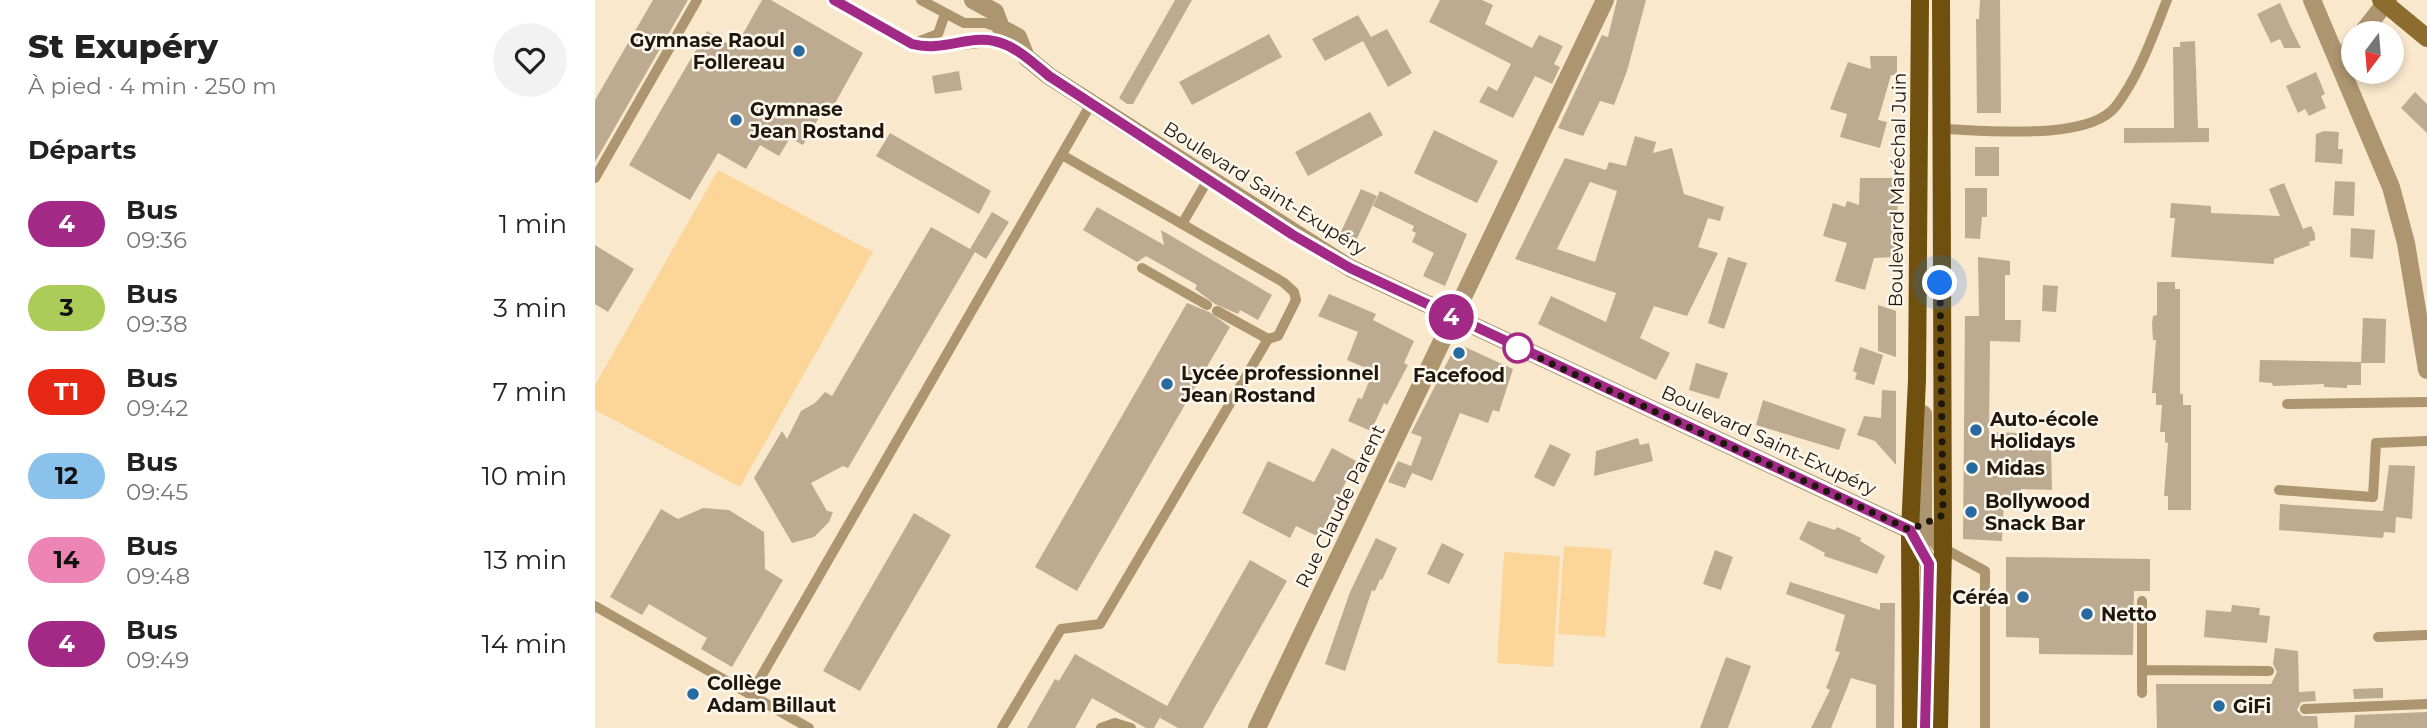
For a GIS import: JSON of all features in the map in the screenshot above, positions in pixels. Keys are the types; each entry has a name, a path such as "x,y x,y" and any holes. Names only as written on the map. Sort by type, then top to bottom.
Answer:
{"main road":[{"name":"Boulevard Maréchal Juin","path":"1911,728 1917,527 1920,0"},
{"path":"1939,728 1943,548 1941,0"},
{"path":"2385,1 2427,38"}],"street":[{"name":"Boulevard Saint-Exupéry","path":"973,0 995,12 1001,28 1018,37 1026,57 1049,76 1293,235 1350,268 1454,319 1917,527"},
{"name":"Rue Claude Parent","path":"1257,728 1605,0"},
{"path":"2312,0 2391,187 2406,243 2427,370"},
{"path":"2371,21 2385,1"},
{"path":"1917,527 1943,515"},
{"path":"1917,527 1943,548"},
{"path":"1917,527 1929,564 1925,728"}],"lane":[{"path":"595,177 697,0"},
{"path":"834,0 912,44 937,48 996,41 1026,57"},
{"path":"921,0 964,23 985,23 1001,28"},
{"path":"1941,130 2065,130 2085,126 2115,108 2148,47 2167,0"},
{"path":"912,44 938,34 945,14"},
{"path":"751,694 1092,102"},
{"path":"1002,728 1061,629 1100,624 1268,339 1278,336 1294,307 1294,292 1283,282 1062,155"},
{"path":"1182,224 1209,178"},
{"path":"1142,268 1268,339"},
{"path":"2287,404 2427,402"},
{"path":"2279,490 2373,497 2376,443 2427,441"},
{"path":"1943,548 1985,571 1985,728"},
{"path":"2142,693 2143,601"},
{"path":"595,606 809,728"},
{"path":"2378,637 2427,635"},
{"path":"2142,670 2269,671"},
{"path":"2305,709 2427,704"},
{"path":"1101,728 1115,723 1131,728"}],"shaded area":[{"path":"718,170 873,252 740,487 595,410 595,385"},
{"path":"1564,546 1612,549 1605,637 1558,634"},
{"path":"1504,552 1560,556 1553,667 1497,663"}],"building":[{"path":"653,0 688,0 595,162 595,100"},
{"name":"Gymnase Jean Rostand","path":"762,0 771,0 863,53 834,105 828,102 803,145 790,138 779,156 760,145 746,169 718,153 690,200 629,165 707,31 735,48"},
{"path":"1175,0 1192,0 1133,104 1127,104 1119,98"},
{"path":"1440,0 1482,0 1493,5 1485,24 1532,48 1539,35 1563,46 1554,64 1560,67 1552,84 1535,76 1513,118 1479,102 1488,86 1497,91 1511,64 1429,22"},
{"path":"1617,0 1646,0 1627,71 1614,105 1600,101 1583,136 1558,128 1602,35 1608,37"},
{"path":"1980,0 2000,0 2001,113 1977,113 1976,19 1979,19"},
{"path":"2280,3 2301,48 2284,48 2280,39 2271,43 2257,14"},
{"path":"1358,15 1371,37 1387,29 1412,73 1388,87 1363,41 1325,61 1312,39"},
{"path":"1269,34 1282,57 1192,105 1179,82"},
{"path":"2195,41 2198,128 2209,128 2209,142 2124,143 2124,128 2174,128 2173,47 2180,47 2180,42"},
{"path":"1870,56 1897,56 1897,75 1891,75 1878,120 1887,122 1880,148 1840,137 1847,114 1830,109 1848,62 1871,69"},
{"path":"959,71 962,90 935,94 932,76"},
{"path":"2316,72 2325,94 2321,96 2326,108 2309,116 2305,109 2298,113 2286,86"},
{"path":"2415,92 2427,104 2427,133 2401,108"},
{"path":"1370,112 1383,135 1308,176 1295,152"},
{"path":"1434,130 1498,161 1477,203 1414,173"},
{"path":"2324,131 2339,132 2338,149 2343,149 2342,164 2315,162 2316,134"},
{"path":"890,133 991,191 979,214 876,156"},
{"path":"1635,136 1656,142 1653,153 1672,148 1684,194 1724,207 1720,221 1708,218 1698,247 1718,253 1687,316 1654,306 1640,338 1670,353 1656,380 1538,324 1551,296 1606,322 1616,293 1515,259 1565,158 1606,170 1609,162 1626,166","holes":["1590,182 1617,191 1595,262 1557,249"]},
{"path":"1975,147 1999,147 1999,176 1975,176"},
{"path":"1860,178 1898,178 1897,257 1874,258 1865,290 1835,281 1847,243 1823,236 1833,203 1845,207 1847,201 1859,205"},
{"path":"2335,181 2355,182 2354,216 2333,215"},
{"path":"2284,183 2303,229 2311,226 2315,234 2315,240 2309,242 2310,245 2274,259 2274,264 2171,257 2175,218 2170,218 2171,203 2211,206 2211,213 2280,216 2269,189"},
{"path":"1965,188 1987,188 1987,217 1982,217 1980,239 1965,238"},
{"path":"1361,189 1377,196 1353,247 1338,238"},
{"path":"1380,191 1467,234 1445,286 1423,276 1434,253 1412,242 1416,233 1412,231 1414,226 1373,206"},
{"path":"1097,207 1164,245 1161,230 1272,295 1258,320 1240,310 1238,314 1215,304 1195,289 1197,285 1146,256 1137,262 1083,230"},
{"path":"992,212 1009,222 986,259 975,252 848,468 843,466 811,483 827,511 833,512 829,522 814,537 792,543 754,478 782,431 787,439 801,411 815,403 825,392 832,396 931,227 970,249"},
{"path":"2351,228 2375,230 2373,259 2350,257"},
{"path":"595,245 634,269 608,312 595,304"},
{"path":"1728,257 1747,263 1724,329 1708,323"},
{"path":"1978,257 2010,261 2010,275 2005,275 2005,320 2021,320 2020,342 1990,341 1989,432 2020,433 2020,447 2051,448 2052,490 2021,489 2021,498 2004,498 2002,541 1963,539 1965,316 1979,316"},
{"path":"2157,282 2175,282 2175,289 2180,289 2180,394 2183,394 2183,405 2191,405 2191,510 2168,510 2168,496 2164,496 2168,443 2165,442 2165,432 2160,432 2162,405 2156,405 2156,393 2152,393 2156,340 2153,340 2152,324 2153,316 2157,315"},
{"path":"2043,285 2058,286 2056,312 2042,311"},
{"path":"1329,294 1376,314 1373,320 1414,341 1404,363 1408,365 1387,405 1384,403 1371,431 1348,421 1358,398 1362,399 1373,371 1347,360 1358,332 1318,316"},
{"path":"1187,303 1209,312 1230,327 1077,591 1035,567"},
{"path":"1878,305 1896,311 1896,357 1878,351"},
{"path":"2363,318 2386,319 2385,363 2361,363"},
{"path":"1463,346 1513,369 1499,412 1493,410 1488,423 1460,413 1432,481 1412,473 1405,488 1388,482 1398,461 1411,466 1422,437 1411,433 1453,351"},
{"path":"1860,347 1883,355 1874,385 1855,379 1857,373 1853,371"},
{"path":"2260,360 2361,362 2361,385 2347,385 2347,388 2324,387 2324,384 2273,386 2272,383 2259,382"},
{"path":"1696,363 1728,373 1719,399 1689,390"},
{"path":"1882,390 1896,391 1896,465 1875,441 1857,435 1864,416 1881,418"},
{"path":"1763,400 1846,429 1839,450 1756,425"},
{"path":"1638,438 1640,445 1649,443 1653,461 1594,476 1596,451"},
{"path":"1550,444 1571,454 1554,487 1534,477"},
{"path":"1332,448 1356,461 1319,537 1296,526 1290,538 1242,513 1268,461 1314,482"},
{"path":"2389,465 2415,466 2412,519 2396,517 2395,533 2384,532 2383,538 2279,530 2280,504 2383,511"},
{"path":"703,508 729,510 764,532 765,569 783,580 732,667 701,649 707,638 649,604 642,615 610,597 661,509 678,519"},
{"path":"914,513 951,535 860,691 823,671"},
{"path":"1808,521 1835,530 1837,527 1861,538 1860,541 1885,556 1877,574 1824,556 1825,553 1799,539"},
{"path":"1376,538 1397,548 1382,580 1380,579 1375,591 1372,590 1345,671 1325,664 1350,592"},
{"path":"1442,543 1464,554 1449,584 1427,574"},
{"path":"1715,550 1733,557 1721,590 1703,584"},
{"name":"Netto","path":"2006,557 2150,559 2150,591 2134,591 2133,655 2039,654 2039,638 2006,637"},
{"path":"1250,560 1287,581 1203,728 1178,728 1160,718 1163,712 1154,728 1146,728 1092,698 1075,728 1027,728 1055,679 1059,681 1075,654 1167,706"},
{"path":"1790,582 1880,610 1880,603 1895,603 1894,728 1876,728 1876,685 1851,678 1831,728 1811,728 1830,690 1826,688 1840,652 1835,651 1845,615 1786,594"},
{"path":"2232,605 2260,608 2259,615 2270,616 2267,643 2204,637 2206,610 2231,612"},
{"name":"GiFi","path":"2275,648 2298,651 2299,692 2315,691 2316,701 2301,702 2297,710 2302,716 2317,716 2318,728 2157,728 2156,684 2271,684 2277,672 2273,664"},
{"path":"1726,657 1751,666 1728,728 1700,728"},
{"path":"2383,688 2383,698 2354,699 2353,689"},
{"path":"2427,712 2427,728 2354,728 2355,715"}],"bus line":[{"name":"4","path":"834,0 912,44 937,48 986,40 996,41 1026,57 1049,76 1293,235 1350,268 1454,319 1910,530 1929,564 1925,728"}],"place":[{"name":"Gymnase Raoul Follereau","path":"799,51"},
{"name":"Gymnase Jean Rostand","path":"736,120"},
{"name":"Facefood","path":"1459,353"},
{"name":"Lycée professionnel Jean Rostand","path":"1167,384"},
{"name":"Auto-école Holidays","path":"1976,430"},
{"name":"Midas","path":"1972,468"},
{"name":"Bollywood Snack Bar","path":"1971,512"},
{"name":"Céréa","path":"2023,597"},
{"name":"Netto","path":"2087,614"},
{"name":"Collège Adam Billaut","path":"693,694"},
{"name":"GiFi","path":"2219,706"}],"route":[{"path":"1518,348 1910,530 1943,515 1940,283"}]}
